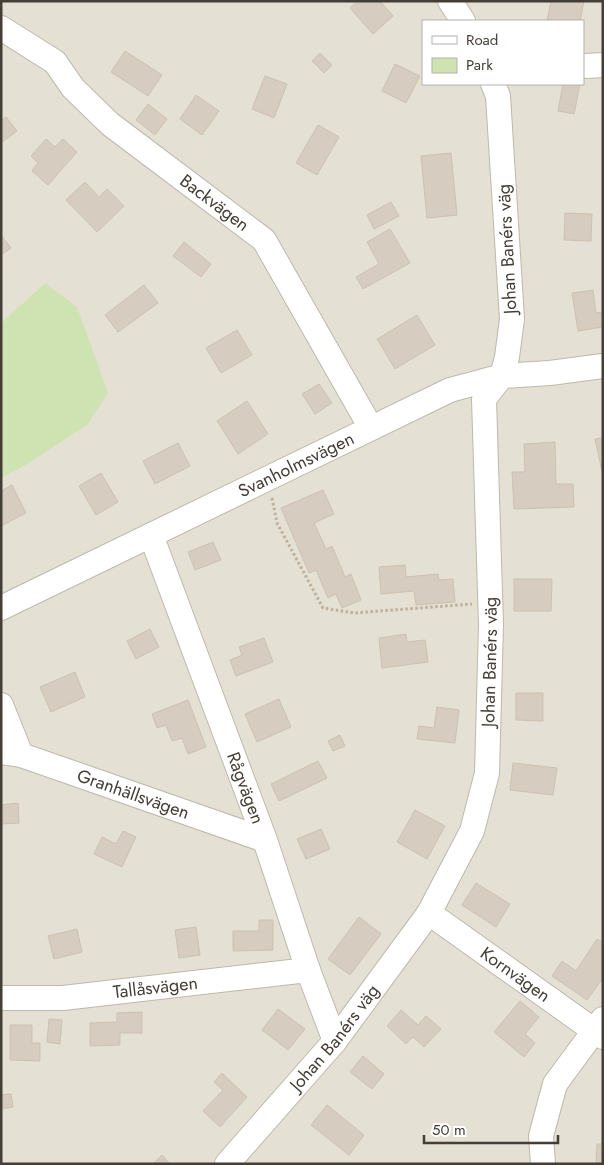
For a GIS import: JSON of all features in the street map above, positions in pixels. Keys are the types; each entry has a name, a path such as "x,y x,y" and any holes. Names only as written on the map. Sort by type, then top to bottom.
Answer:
{"street":[{"path":"450,1 463,20"},
{"name":"Backvägen","path":"1,28 55,62 73,88 110,124 264,240 371,428"},
{"name":"Johan Banérs väg","path":"227,1164 335,1042 429,913 472,831 487,773 490,602 484,400 502,376 507,357 512,319 498,96 493,85"},
{"name":"Svanholmsvägen","path":"1,608 450,390 502,376 550,374 603,366"},
{"name":"Rågvägen","path":"150,535 264,840 308,970 335,1042"},
{"path":"1,705 11,753"},
{"name":"Granhällsvägen","path":"11,753 264,840"},
{"name":"Kornvägen","path":"429,913 600,1029"},
{"name":"Tallåsvägen","path":"1,998 63,998 308,970"},
{"path":"543,1164 541,1136 555,1084 600,1029"}],"path":[{"path":"268,478 278,523 324,608 354,613 490,602"}],"shaded area":[{"path":"1,1 603,1 603,1164 1,1164 1,478 26,465 87,425 45,283 1,323"}],"green space":[{"path":"45,283 77,307 108,393 87,425 26,465 1,478 1,323"}],"building":[{"path":"358,1 380,1 393,16 373,34 350,8"},
{"path":"551,1 584,1 580,20 547,20"},
{"path":"125,51 162,75 148,96 111,72"},
{"path":"320,53 332,65 324,73 312,61"},
{"path":"395,64 420,76 406,103 382,91"},
{"path":"265,76 287,84 274,118 252,109"},
{"path":"563,85 580,85 574,114 558,111"},
{"path":"196,95 219,111 202,135 180,119"},
{"path":"148,104 167,119 155,135 136,120"},
{"path":"6,117 17,131 1,143 1,121"},
{"path":"318,125 339,137 317,175 296,163"},
{"path":"46,139 55,147 63,139 77,152 48,185 32,171 38,163 31,156"},
{"path":"451,153 457,215 427,218 421,156"},
{"path":"85,182 99,197 107,189 124,206 97,232 66,200"},
{"path":"391,202 399,216 374,229 367,215"},
{"path":"565,213 592,214 591,241 564,240"},
{"path":"390,229 410,263 363,289 356,277 379,264 367,242"},
{"path":"1,235 11,248 1,255"},
{"path":"184,242 211,264 201,277 173,256"},
{"path":"144,285 158,303 118,332 105,315"},
{"path":"593,290 596,313 603,312 603,327 578,331 572,293"},
{"path":"417,315 435,345 395,369 377,339"},
{"path":"237,330 252,355 221,373 206,348"},
{"path":"319,384 332,403 315,414 302,394"},
{"path":"247,401 268,434 238,454 217,421"},
{"path":"603,438 603,476 595,439"},
{"path":"555,442 556,484 573,484 574,507 514,509 512,472 525,472 524,444"},
{"path":"178,443 190,466 155,484 143,461"},
{"path":"101,473 118,502 96,515 79,486"},
{"path":"12,485 26,513 1,526 1,491"},
{"path":"323,490 334,514 314,523 326,549 332,546 345,577 351,574 361,600 342,608 336,594 328,598 316,570 309,573 281,508"},
{"path":"213,542 221,560 195,570 188,552"},
{"path":"405,565 406,577 438,574 439,580 453,579 455,602 416,605 414,591 381,594 379,567"},
{"path":"514,579 552,579 551,611 514,611"},
{"path":"150,629 159,647 136,659 127,641"},
{"path":"406,634 407,642 425,640 428,662 382,668 379,638"},
{"path":"264,638 273,662 236,676 230,660 242,655 239,647"},
{"path":"75,672 85,697 51,712 40,687"},
{"path":"516,693 543,693 543,721 516,720"},
{"path":"279,699 291,727 257,742 245,714"},
{"path":"188,700 206,747 188,754 182,738 172,741 166,725 157,728 152,714"},
{"path":"437,707 459,710 455,743 417,739 419,726 434,728"},
{"path":"340,735 345,746 333,751 328,741"},
{"path":"318,761 327,778 279,801 271,784"},
{"path":"513,763 557,768 553,795 510,790"},
{"path":"18,803 19,823 1,824 1,805"},
{"path":"415,810 445,826 427,859 397,842"},
{"path":"321,829 330,849 306,859 297,839"},
{"path":"123,831 136,837 122,867 94,854 102,837 116,844"},
{"path":"476,883 510,904 496,927 462,905"},
{"path":"359,917 381,934 350,975 328,959"},
{"path":"259,920 273,920 273,950 233,951 233,931 259,931"},
{"path":"196,927 200,955 179,958 175,930"},
{"path":"77,929 82,952 54,959 48,936"},
{"path":"597,939 603,943 603,978 587,1000 552,976 562,961 576,971"},
{"path":"520,1001 539,1017 525,1034 535,1043 524,1057 494,1032"},
{"path":"278,1009 305,1029 288,1050 262,1030"},
{"path":"401,1010 418,1025 426,1016 441,1029 424,1047 413,1037 406,1044 387,1026"},
{"path":"142,1012 142,1033 120,1033 120,1045 90,1046 90,1023 117,1022 117,1013"},
{"path":"49,1019 62,1020 60,1044 47,1042"},
{"path":"10,1025 32,1025 32,1043 40,1043 40,1061 10,1060"},
{"path":"363,1056 384,1074 372,1089 350,1072"},
{"path":"222,1073 247,1097 220,1127 203,1111 223,1090 214,1082"},
{"path":"11,1094 13,1107 1,1109 1,1095"},
{"path":"327,1105 364,1135 349,1155 311,1125"},
{"path":"597,1144 603,1144 603,1164 596,1164"},
{"path":"162,1155 170,1164 153,1164"}]}
